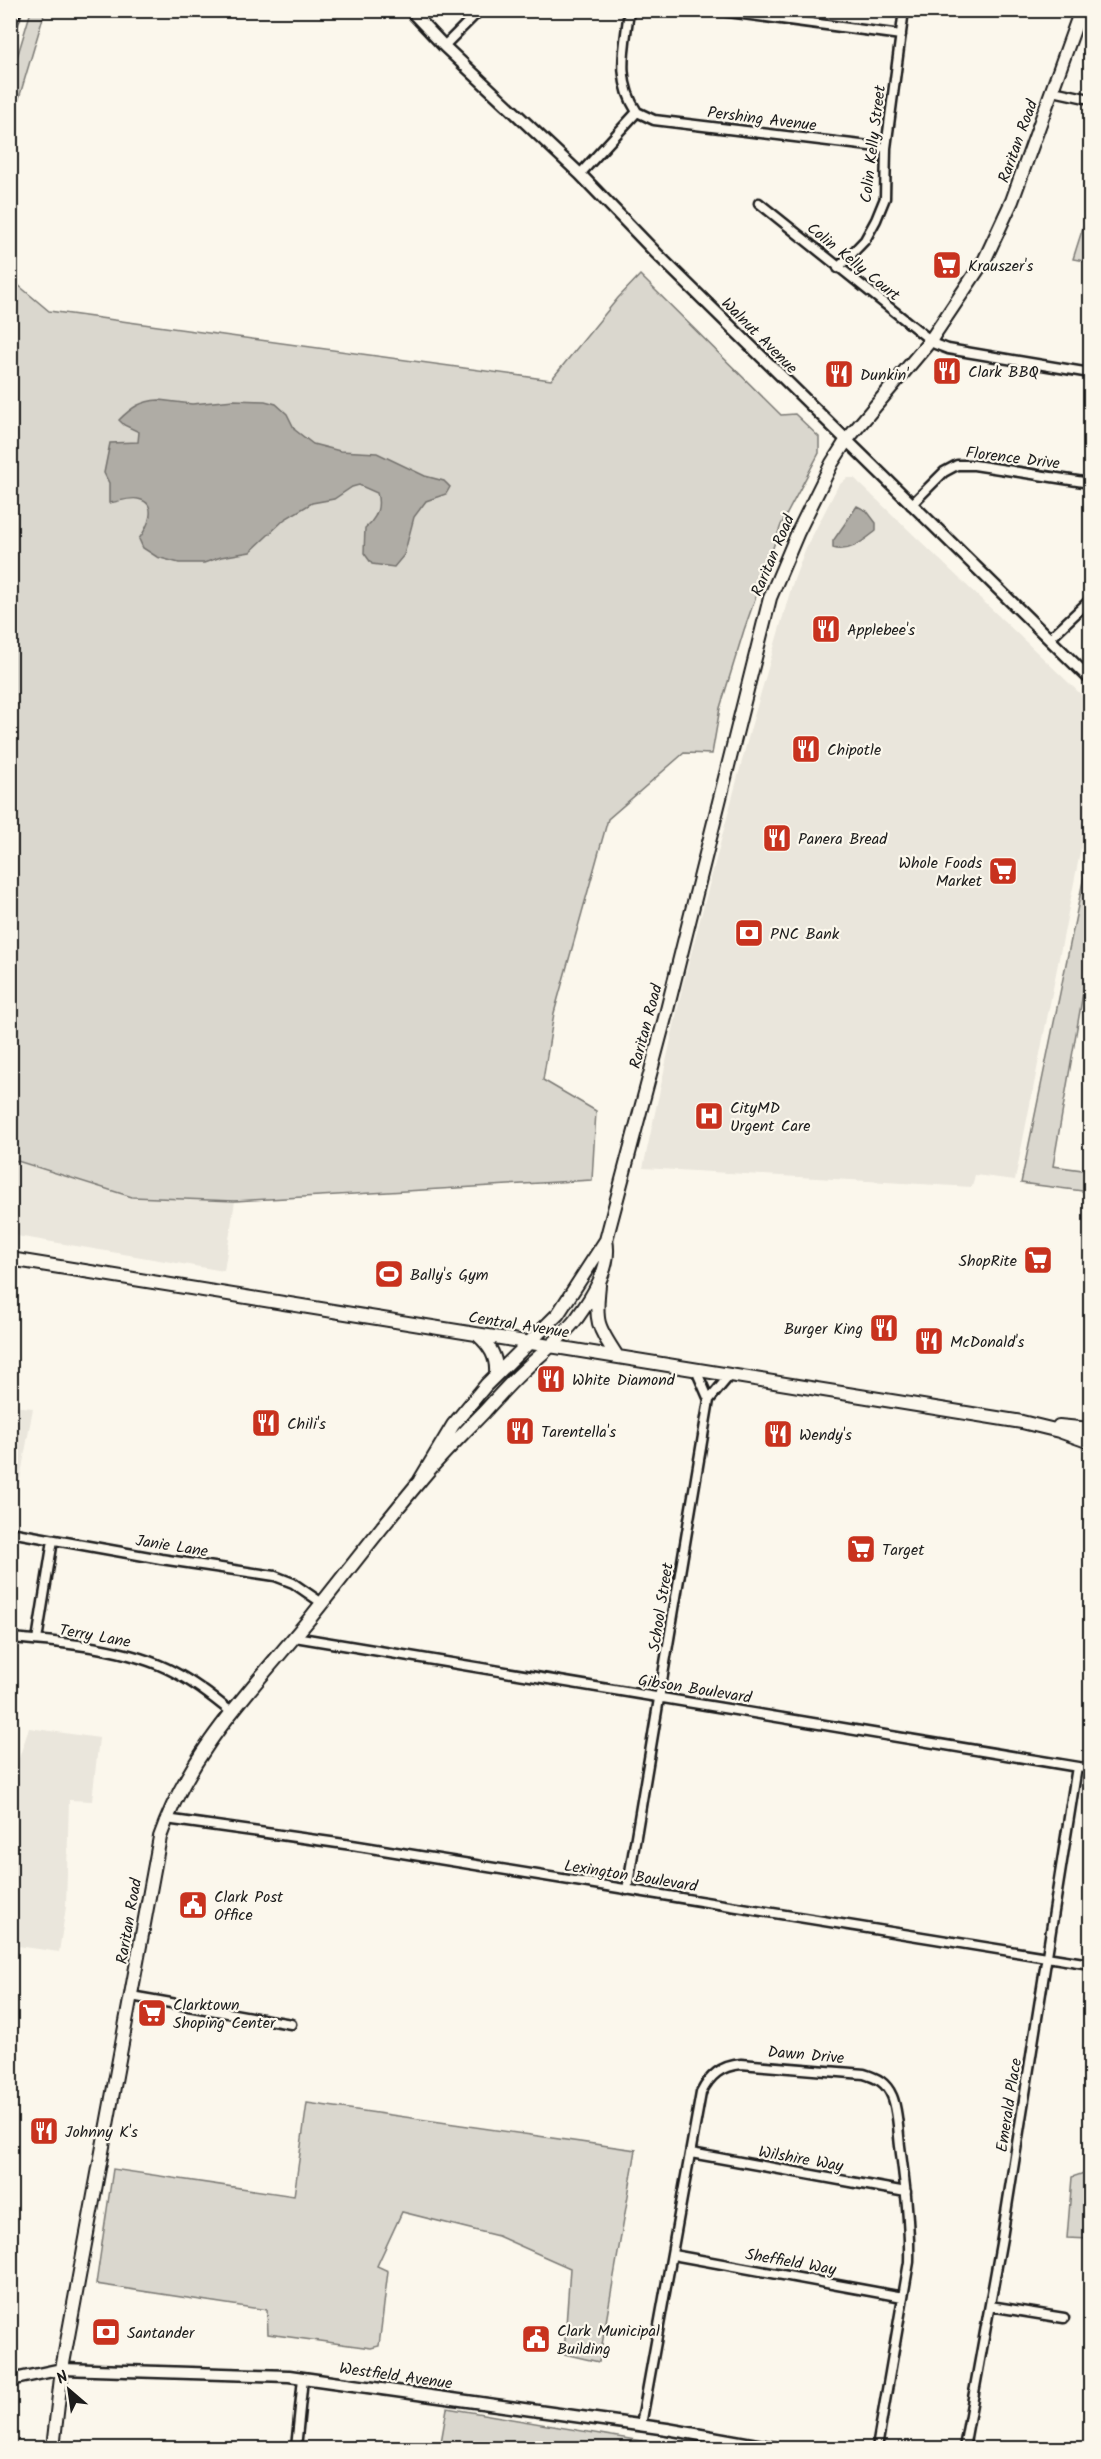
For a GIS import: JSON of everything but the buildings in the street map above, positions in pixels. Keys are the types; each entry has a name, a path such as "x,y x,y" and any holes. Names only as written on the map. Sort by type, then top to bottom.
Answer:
{"main road":[{"name":"Raritan Road","path":"53,2448 62,2369 160,1837 166,1819 193,1765 213,1734 295,1637 420,1480 506,1388 577,1318 599,1280 607,1258 606,1240 666,1014 770,598 798,532 832,463 846,441 930,341 965,292 994,241 1012,201 1081,10"},
{"name":"Raritan Road","path":"420,1480 453,1425 496,1373 558,1314 606,1240"},
{"name":"Central Avenue","path":"10,1259 1022,1422 1090,1429"},
{"path":"599,1280 598,1325 617,1356"},
{"path":"478,1335 491,1349 496,1361 496,1373"},
{"name":"Central Avenue","path":"1022,1422 1059,1431 1090,1442"}],"street":[{"name":"Walnut Avenue","path":"410,10 444,46 580,174 846,441 1090,679"},
{"path":"444,46 480,10"},
{"path":"580,174 637,112 627,93 622,75 629,10"},
{"path":"713,10 901,35"},
{"name":"Colin Kelly Street","path":"838,268 865,240 885,198 886,148 904,10"},
{"path":"1053,91 1090,99"},
{"name":"Pershing Avenue","path":"637,112 654,120 886,148"},
{"name":"Colin Kelly Court","path":"759,202 930,341 948,349 1090,373"},
{"name":"Florence Drive","path":"911,504 944,472 957,465 974,465 1090,483"},
{"path":"1050,638 1090,600"},
{"path":"696,1370 709,1400 730,1375"},
{"name":"School Street","path":"627,1890 709,1400"},
{"name":"Janie Lane","path":"10,1532 274,1576 293,1583 322,1603"},
{"path":"37,1640 53,1540"},
{"name":"Gibson Boulevard","path":"295,1637 1090,1768"},
{"name":"Terry Lane","path":"10,1638 132,1655 172,1670 198,1685 231,1712"},
{"name":"Emerald Place","path":"964,2448 990,2306 1077,1767"},
{"name":"Lexington Boulevard","path":"166,1819 352,1845 1090,1965"},
{"path":"132,1995 291,2024"},
{"name":"Dawn Drive","path":"641,2425 701,2094 712,2076 729,2066 741,2064 864,2074 878,2078 892,2096 906,2192 910,2243 877,2448"},
{"name":"Wilshire Way","path":"691,2153 906,2192"},
{"name":"Sheffield Way","path":"673,2255 903,2296"},
{"path":"990,2306 1064,2318"},
{"name":"Westfield Avenue","path":"10,2380 62,2369 303,2378 641,2425 775,2448"},
{"path":"296,2448 303,2378"}],"shaded area":[{"path":"31,11 45,11 11,125 11,77"},
{"path":"1085,221 1090,222 1090,262 1073,259"},
{"path":"640,275 781,415 795,414 819,437 819,453 781,525 744,630 720,708 712,754 684,753 608,819 554,1013 543,1080 596,1111 592,1180 235,1201 132,1197 11,1159 11,279 49,311 551,380 618,298"},
{"path":"159,400 192,404 234,400 265,401 276,404 287,414 295,430 313,444 340,451 377,453 425,476 444,481 450,487 446,494 426,501 414,517 404,555 394,567 372,564 364,553 365,528 377,512 378,498 377,493 359,485 334,499 312,503 285,519 250,552 221,557 204,563 179,563 157,557 143,548 139,539 148,523 149,505 138,499 109,503 109,483 104,473 110,443 138,442 139,432 119,420 137,406"},
{"path":"847,478 854,478 1090,703 1090,802 1015,1180 975,1175 972,1187 643,1168 683,984 751,727 792,585 805,550 838,486"},
{"path":"857,506 867,511 876,523 876,531 851,547 833,548 833,541"},
{"path":"1090,847 1090,953 1053,1166 1090,1171 1090,1192 1021,1183"},
{"path":"10,1159 132,1197 235,1201 224,1271 11,1235"},
{"path":"11,1406 33,1408 11,1529"},
{"path":"29,1728 99,1738 92,1801 69,1800 66,1907 59,1952 11,1945 11,1763 17,1764"},
{"path":"307,2103 636,2150 599,2362 564,2354 570,2268 498,2236 402,2212 377,2266 388,2271 379,2346 371,2348 268,2334 267,2310 96,2284 113,2169 294,2196"},
{"path":"1090,2171 1090,2239 1067,2238 1072,2177"},
{"path":"447,2408 642,2441 640,2448 440,2448"}],"railway":[{"path":"10,44 21,10"}],"place":[{"name":"Krauszer's","path":"947,265"},
{"name":"Clark BBQ","path":"947,371"},
{"name":"Dunkin'","path":"839,374"},
{"name":"Applebee's","path":"826,629"},
{"name":"Chipotle","path":"806,749"},
{"name":"Panera Bread","path":"777,838"},
{"name":"Whole Foods Market","path":"1003,871"},
{"name":"PNC Bank","path":"749,933"},
{"name":"CityMD Urgent Care","path":"709,1116"},
{"name":"ShopRite","path":"1038,1260"},
{"name":"Bally's Gym","path":"389,1274"},
{"name":"Burger King","path":"884,1328"},
{"name":"McDonald's","path":"929,1341"},
{"name":"White Diamond","path":"551,1379"},
{"name":"Chili's","path":"266,1423"},
{"name":"Tarentella's","path":"520,1431"},
{"name":"Wendy's","path":"778,1434"},
{"name":"Target","path":"861,1549"},
{"name":"Clark Post Office","path":"193,1905"},
{"name":"Clarktown Shoping Center","path":"152,2013"},
{"name":"Johnny K's","path":"44,2131"},
{"name":"Santander","path":"106,2332"},
{"name":"Clark Municipal Building","path":"536,2339"}]}
